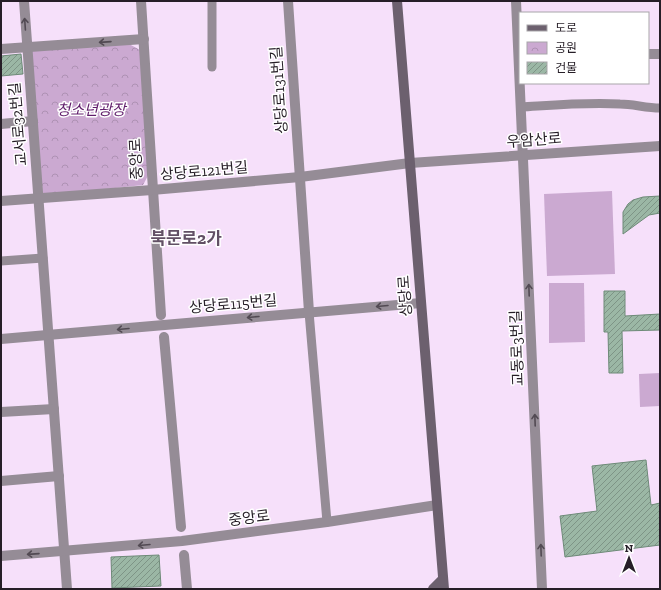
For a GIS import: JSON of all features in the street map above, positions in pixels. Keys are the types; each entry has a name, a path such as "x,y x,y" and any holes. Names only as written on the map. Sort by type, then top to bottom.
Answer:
{"main road":[{"name":"상당로","path":"397,1 443,584"},
{"path":"433,589 443,584"}],"street":[{"name":"교서로32번길","path":"24,1 39,198"},
{"name":"중앙로","path":"141,1 161,315"},
{"name":"상당로131번길","path":"288,1 300,177"},
{"name":"교동로3번길","path":"516,1 519,60"},
{"path":"1,50 144,39"},
{"path":"649,54 660,54"},
{"name":"교동로3번길","path":"520,84 542,589"},
{"path":"1,124 33,121"},
{"name":"우암산로","path":"410,163 660,146"},
{"name":"상당로121번길","path":"1,202 300,177 410,163"},
{"path":"300,177 309,312"},
{"path":"39,198 67,589"},
{"name":"상당로115번길","path":"1,339 421,303"},
{"path":"164,337 181,527"},
{"path":"1,412 54,409"},
{"path":"1,481 59,476"},
{"name":"중앙로","path":"1,556 64,552 182,541 327,522 437,505"},
{"path":"184,555 187,589"}],"lane":[{"path":"212,1 212,67"},
{"path":"520,106 621,104 660,108"},
{"path":"1,261 43,258"},
{"path":"309,312 327,522"}],"green space":[{"name":"청소년광장","path":"129,44 142,51 151,170 143,185 42,196 31,50"},
{"path":"612,191 615,274 547,276 544,194"},
{"path":"549,283 584,283 585,342 549,343"},
{"path":"660,373 660,406 640,407 639,374"}],"building":[{"path":"21,54 23,74 1,76 1,56"},
{"path":"660,196 660,213 649,215 623,234 623,212 628,204 633,200 643,197"},
{"path":"604,291 625,291 625,316 660,314 660,330 622,331 623,373 609,373 608,332 604,332"},
{"path":"646,460 651,505 660,503 660,545 565,557 560,516 597,511 592,466"},
{"path":"159,555 161,586 112,588 111,557"}],"district":[{"name":"북문로2가","path":"186,238"}]}
